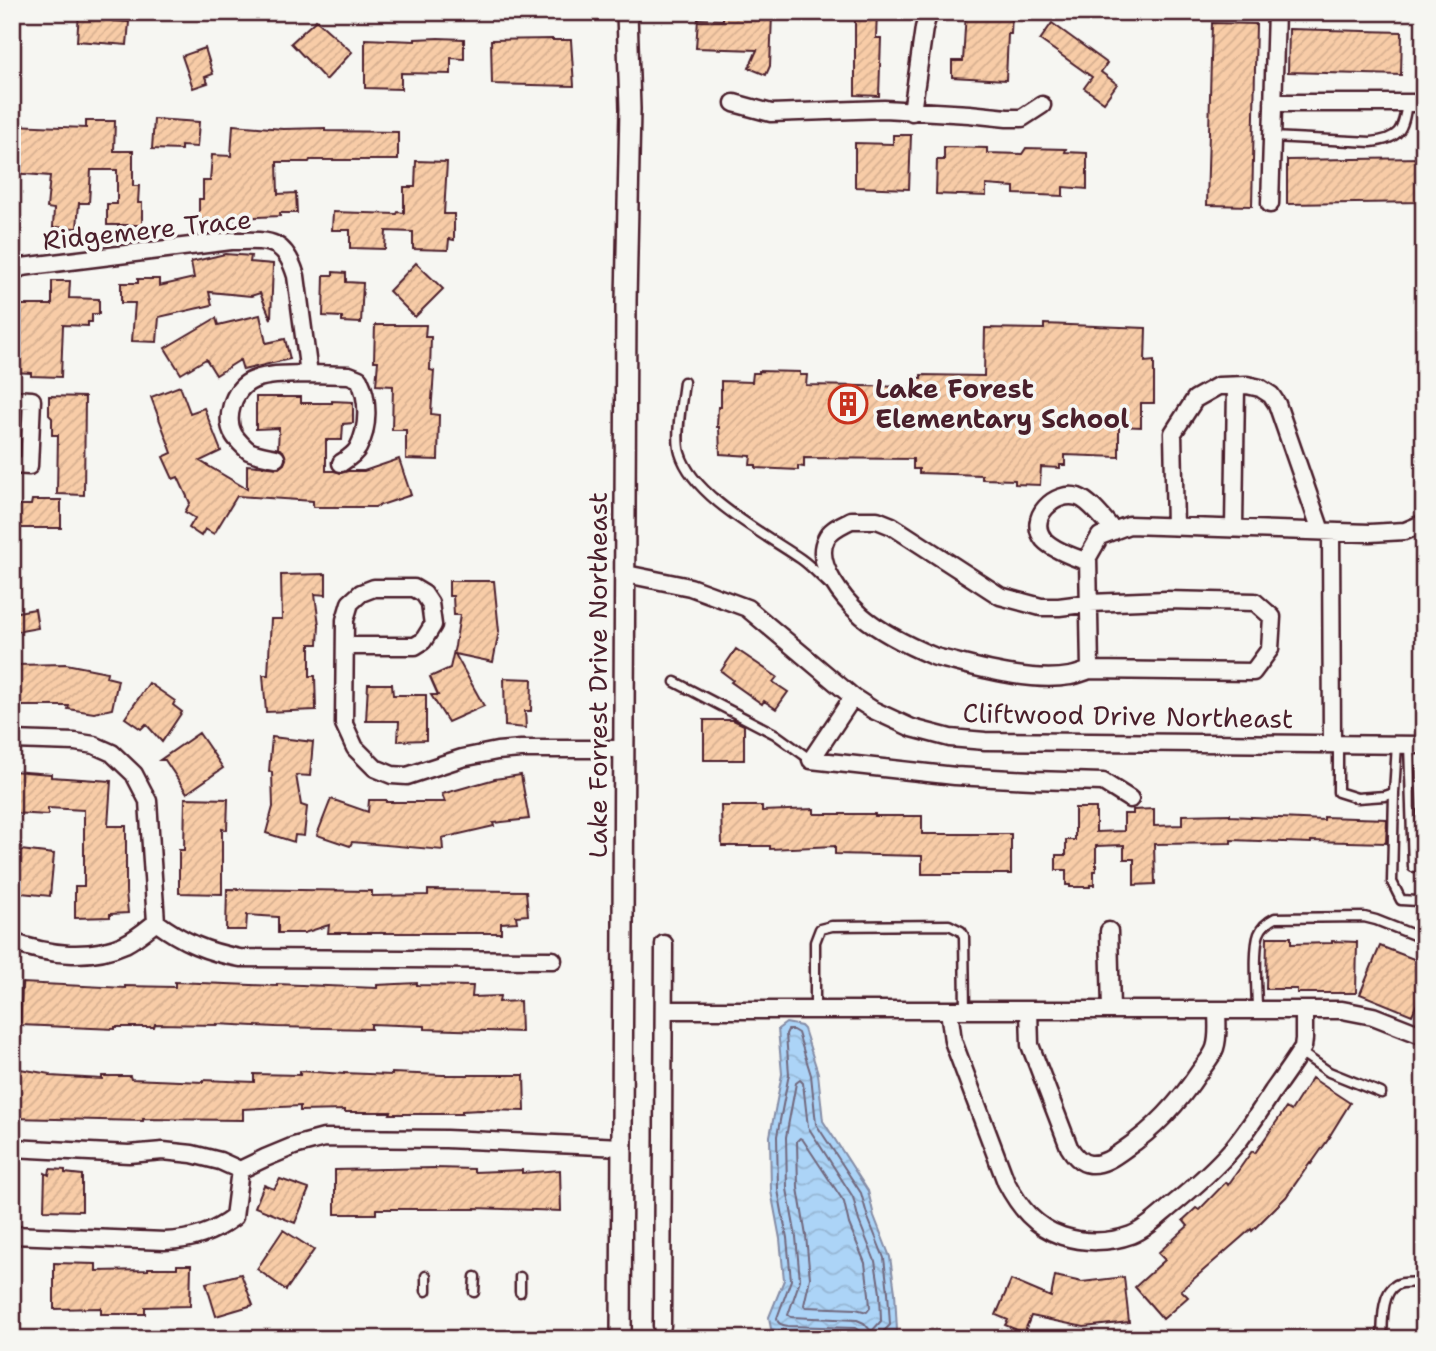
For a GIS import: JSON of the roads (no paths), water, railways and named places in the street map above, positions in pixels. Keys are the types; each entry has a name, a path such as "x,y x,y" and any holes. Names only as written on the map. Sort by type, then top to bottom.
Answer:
{"street":[{"name":"Lake Forrest Drive Northeast","path":"621,1339 626,302 630,109 627,12"},
{"path":"912,112 924,28 929,12"},
{"path":"1270,204 1276,12"},
{"path":"734,103 771,113 884,110 1007,118 1022,118 1042,104"},
{"path":"1273,103 1424,103"},
{"name":"Ridgemere Trace","path":"12,272 22,267 231,241 260,241 280,246 291,260 296,276 309,374"},
{"path":"276,458 248,450 234,435 230,423 232,405 238,390 249,382 263,378 309,374 349,375 359,379 364,389 367,409 357,450 341,463"},
{"path":"1175,526 1173,433 1195,399 1218,386 1247,385 1261,388 1271,395 1277,404 1326,531 1335,744"},
{"path":"1234,528 1236,386"},
{"path":"12,399 32,400 29,466 12,465"},
{"path":"1088,562 1073,557 1044,540 1038,527 1041,513 1049,503 1068,496 1078,497 1086,501 1114,531"},
{"path":"851,520 877,520 892,526 1000,596 1041,607 1090,603 1166,600 1255,602 1272,617 1270,649 1253,672 1090,670 1070,676 1038,677 997,673 934,656 895,638 864,618 842,596 825,565 822,551 826,537 837,527 851,520"},
{"path":"1090,670 1088,557 1100,536 1129,524 1370,533 1405,531 1424,523"},
{"name":"Cliftwood Drive Northeast","path":"626,574 690,587 747,608 853,697 873,710 912,728 950,738 1008,741 1410,744"},
{"path":"345,646 415,646 423,641 433,625 430,603 424,594 414,588 373,588 361,593 350,603 345,620 344,724 355,748 375,768 392,775 407,776 462,758 497,751 624,749"},
{"path":"853,697 811,760 956,776 1103,782 1130,799"},
{"path":"12,740 94,745 112,753 134,774 148,801 156,922"},
{"path":"12,942 64,954 85,954 124,944 156,922"},
{"path":"156,922 195,946 240,958 553,960"},
{"path":"1109,931 1111,1010"},
{"path":"662,1326 664,944"},
{"path":"664,1010 1342,1010 1363,1013 1424,1036"},
{"path":"957,1010 953,1041 1014,1198 1031,1219 1057,1234 1082,1240 1108,1241 1134,1233 1147,1225 1194,1187 1232,1150 1300,1052 1304,1039 1304,1010"},
{"path":"1029,1010 1030,1045 1069,1147 1080,1160 1092,1164 1112,1158 1142,1137 1177,1103 1215,1046 1217,1010"},
{"path":"12,1148 129,1154 163,1151 192,1154 247,1167 293,1146 324,1139 446,1139 622,1147"},
{"path":"12,1235 165,1241 203,1236 234,1217 247,1167"}],"lane":[{"path":"1272,137 1386,141 1398,133 1404,124 1407,103"},
{"path":"684,382 679,429 680,452 689,471 707,492 734,516 804,561 842,596"},
{"path":"675,682 775,734 811,760"},
{"path":"1335,744 1338,792 1356,798 1394,793"},
{"path":"1410,744 1394,793 1392,882 1401,900 1418,901"},
{"path":"1410,744 1413,867"},
{"path":"1257,1010 1256,944 1262,927 1275,918 1364,917 1424,939"},
{"path":"815,1010 815,942 820,929 832,926 949,925 961,930 964,936 957,1010"},
{"path":"1300,1052 1329,1072 1381,1093"},
{"path":"426,1276 426,1291"},
{"path":"474,1292 475,1277"},
{"path":"520,1278 520,1292"},
{"path":"1382,1339 1384,1308 1389,1291 1398,1284 1424,1283"}],"water":[{"path":"786,1023 804,1029 818,1073 823,1121 868,1191 874,1216 890,1257 897,1331 887,1337 786,1333 771,1329 769,1317 784,1280 771,1191 770,1136 782,1074 778,1029"}],"place":[{"name":"Lake Forest Elementary School","path":"848,404"}]}
